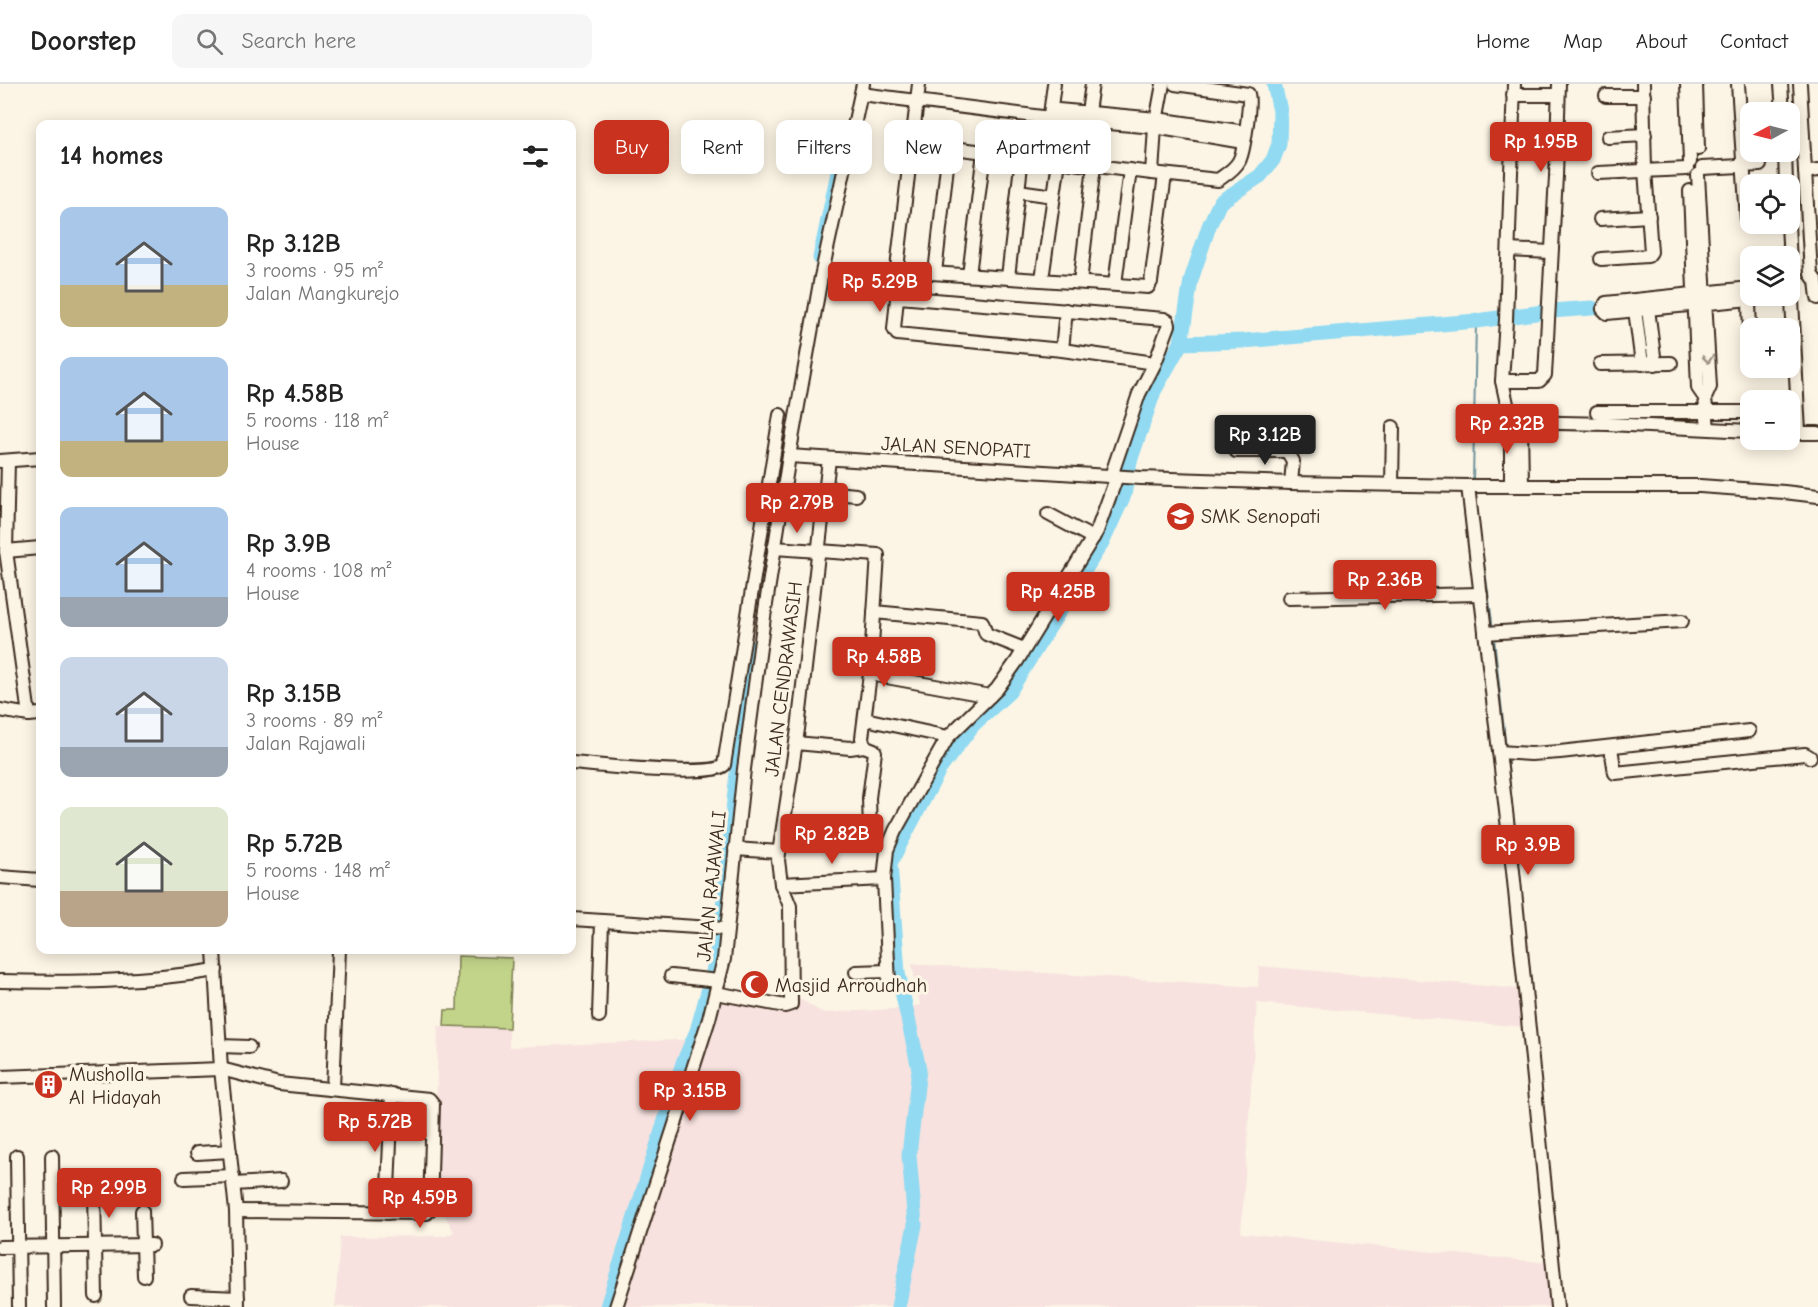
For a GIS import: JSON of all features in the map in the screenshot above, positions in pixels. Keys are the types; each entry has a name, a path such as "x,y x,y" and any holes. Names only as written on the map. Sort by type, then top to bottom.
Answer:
{"street":[{"path":"1049,120 1054,84"},
{"path":"1088,112 1092,84"},
{"path":"1152,173 1156,123 1163,84"},
{"path":"1111,168 1218,180 1236,166 1240,160 1248,123 1248,94 1198,85 1175,84"},
{"path":"1687,84 1694,168 1699,298 1710,387 1705,398 1708,428"},
{"path":"1694,168 1696,84"},
{"path":"1738,84 1744,174"},
{"path":"1781,84 1782,102"},
{"path":"1800,84 1811,274 1816,281 1818,298"},
{"path":"862,88 917,93 1050,114 1156,123"},
{"name":"JALAN RAJAWALI","path":"616,1307 713,983 719,928 735,849 745,758 789,456 821,277 862,88"},
{"path":"1502,381 1539,381 1544,377 1550,308 1558,90 1513,90 1509,250 1502,381 1516,423 1517,486"},
{"path":"1601,259 1650,255 1645,170 1644,90 1606,96"},
{"path":"915,120 917,93"},
{"path":"1050,114 1088,112 1244,137"},
{"path":"1608,137 1645,135"},
{"path":"1598,173 1760,165"},
{"path":"1115,284 1130,170"},
{"path":"1805,172 1818,170"},
{"path":"909,174 897,268 900,271 1150,285 1165,175"},
{"path":"935,273 946,174"},
{"path":"969,275 981,174"},
{"path":"1008,277 1020,174"},
{"path":"1042,279 1057,174"},
{"path":"1080,282 1093,174"},
{"path":"1018,191 1054,196"},
{"path":"1600,219 1649,216"},
{"path":"1788,234 1793,390"},
{"path":"1509,250 1551,252"},
{"path":"1699,298 1648,309 1607,313 1603,310 1606,303 1740,295"},
{"path":"889,984 884,879 888,850 895,831 948,737 1004,680 1093,538 1105,512 1139,394 1155,363 1169,325 1166,319 897,298 894,329 897,334 1062,350 1155,363"},
{"path":"1648,309 1648,364"},
{"path":"1062,350 1066,310"},
{"path":"1635,310 1648,364"},
{"path":"1600,364 1671,363"},
{"path":"1597,412 1740,412"},
{"path":"576,763 680,771 718,770 724,765 780,415"},
{"path":"1516,423 1740,430"},
{"path":"1392,484 1394,427"},
{"path":"1800,433 1818,433"},
{"path":"1236,451 1287,451 1293,461 1291,483"},
{"name":"JALAN SENOPATI","path":"789,456 1116,476 1291,483 1719,488 1818,496"},
{"path":"0,710 35,715 6,550 4,461 36,458"},
{"name":"JALAN CENDRAWASIH","path":"713,983 790,1006 790,906 781,884 778,866 796,743 829,459"},
{"path":"1474,486 1481,594 1490,633 1503,752 1557,1307"},
{"path":"825,492 856,495"},
{"path":"1048,514 1093,538"},
{"path":"6,550 36,548"},
{"path":"774,548 876,554 879,557 870,674 862,738 864,746"},
{"path":"1288,598 1481,594"},
{"path":"874,612 982,622 986,634 1024,649"},
{"path":"1490,633 1682,621"},
{"path":"870,674 990,696"},
{"path":"865,720 948,737"},
{"path":"1503,752 1531,754 1611,748 1749,731"},
{"path":"796,743 850,748 864,746 874,750 869,798 870,830"},
{"path":"1611,748 1615,773 1805,754 1810,757"},
{"path":"735,849 779,852"},
{"path":"0,877 36,880"},
{"path":"781,884 884,879"},
{"path":"576,919 719,928"},
{"path":"599,1016 602,921"},
{"path":"191,1296 238,1302 236,1211 221,1068 214,954"},
{"path":"333,1089 339,954"},
{"path":"0,981 107,982 160,979 216,970"},
{"path":"856,972 888,971"},
{"path":"671,975 713,983"},
{"path":"220,1046 249,1047"},
{"path":"0,1077 221,1068 279,1084 392,1094 429,1099 433,1104 429,1212 425,1214 236,1211"},
{"path":"387,1213 392,1094"},
{"path":"197,1153 230,1151"},
{"path":"17,1156 19,1307"},
{"path":"52,1156 54,1307"},
{"path":"184,1178 281,1181"},
{"path":"94,1192 96,1296"},
{"path":"142,1211 148,1245 144,1276"},
{"path":"0,1247 148,1245"}],"shaded area":[{"path":"912,964 1258,987 1259,966 1521,989 1524,1027 1257,1003 1241,1233 1560,1264 1563,1307 335,1307 340,1237 446,1236 454,1232 434,1195 438,1026 509,1028 509,1047 701,1039 715,998 795,1010 797,997 823,1013 920,1005"}],"green space":[{"path":"458,956 512,958 509,1028 444,1026 445,1010 457,1010"}],"waterway":[{"path":"898,1307 915,1225 909,1155 919,1069 898,973 890,863 939,770 973,725 1009,692 1104,539 1124,495 1130,461 1154,391 1181,343 1191,280 1209,226 1220,202 1260,176 1273,160 1279,144 1280,111 1274,84"},
{"path":"820,258 838,174"},
{"path":"1181,343 1243,341 1476,321 1592,308"},
{"path":"1473,481 1476,321"},
{"path":"1479,528 1493,629"},
{"path":"1494,638 1506,749"},
{"path":"607,1307 683,1063 697,1031 712,977 720,935 738,763 754,648"},
{"path":"1507,757 1516,847"}],"place":[{"name":"SMK Senopati","path":"1180,516"},
{"name":"Masjid Arroudhah","path":"754,985"},
{"name":"Musholla Al Hidayah","path":"48,1085"}]}
